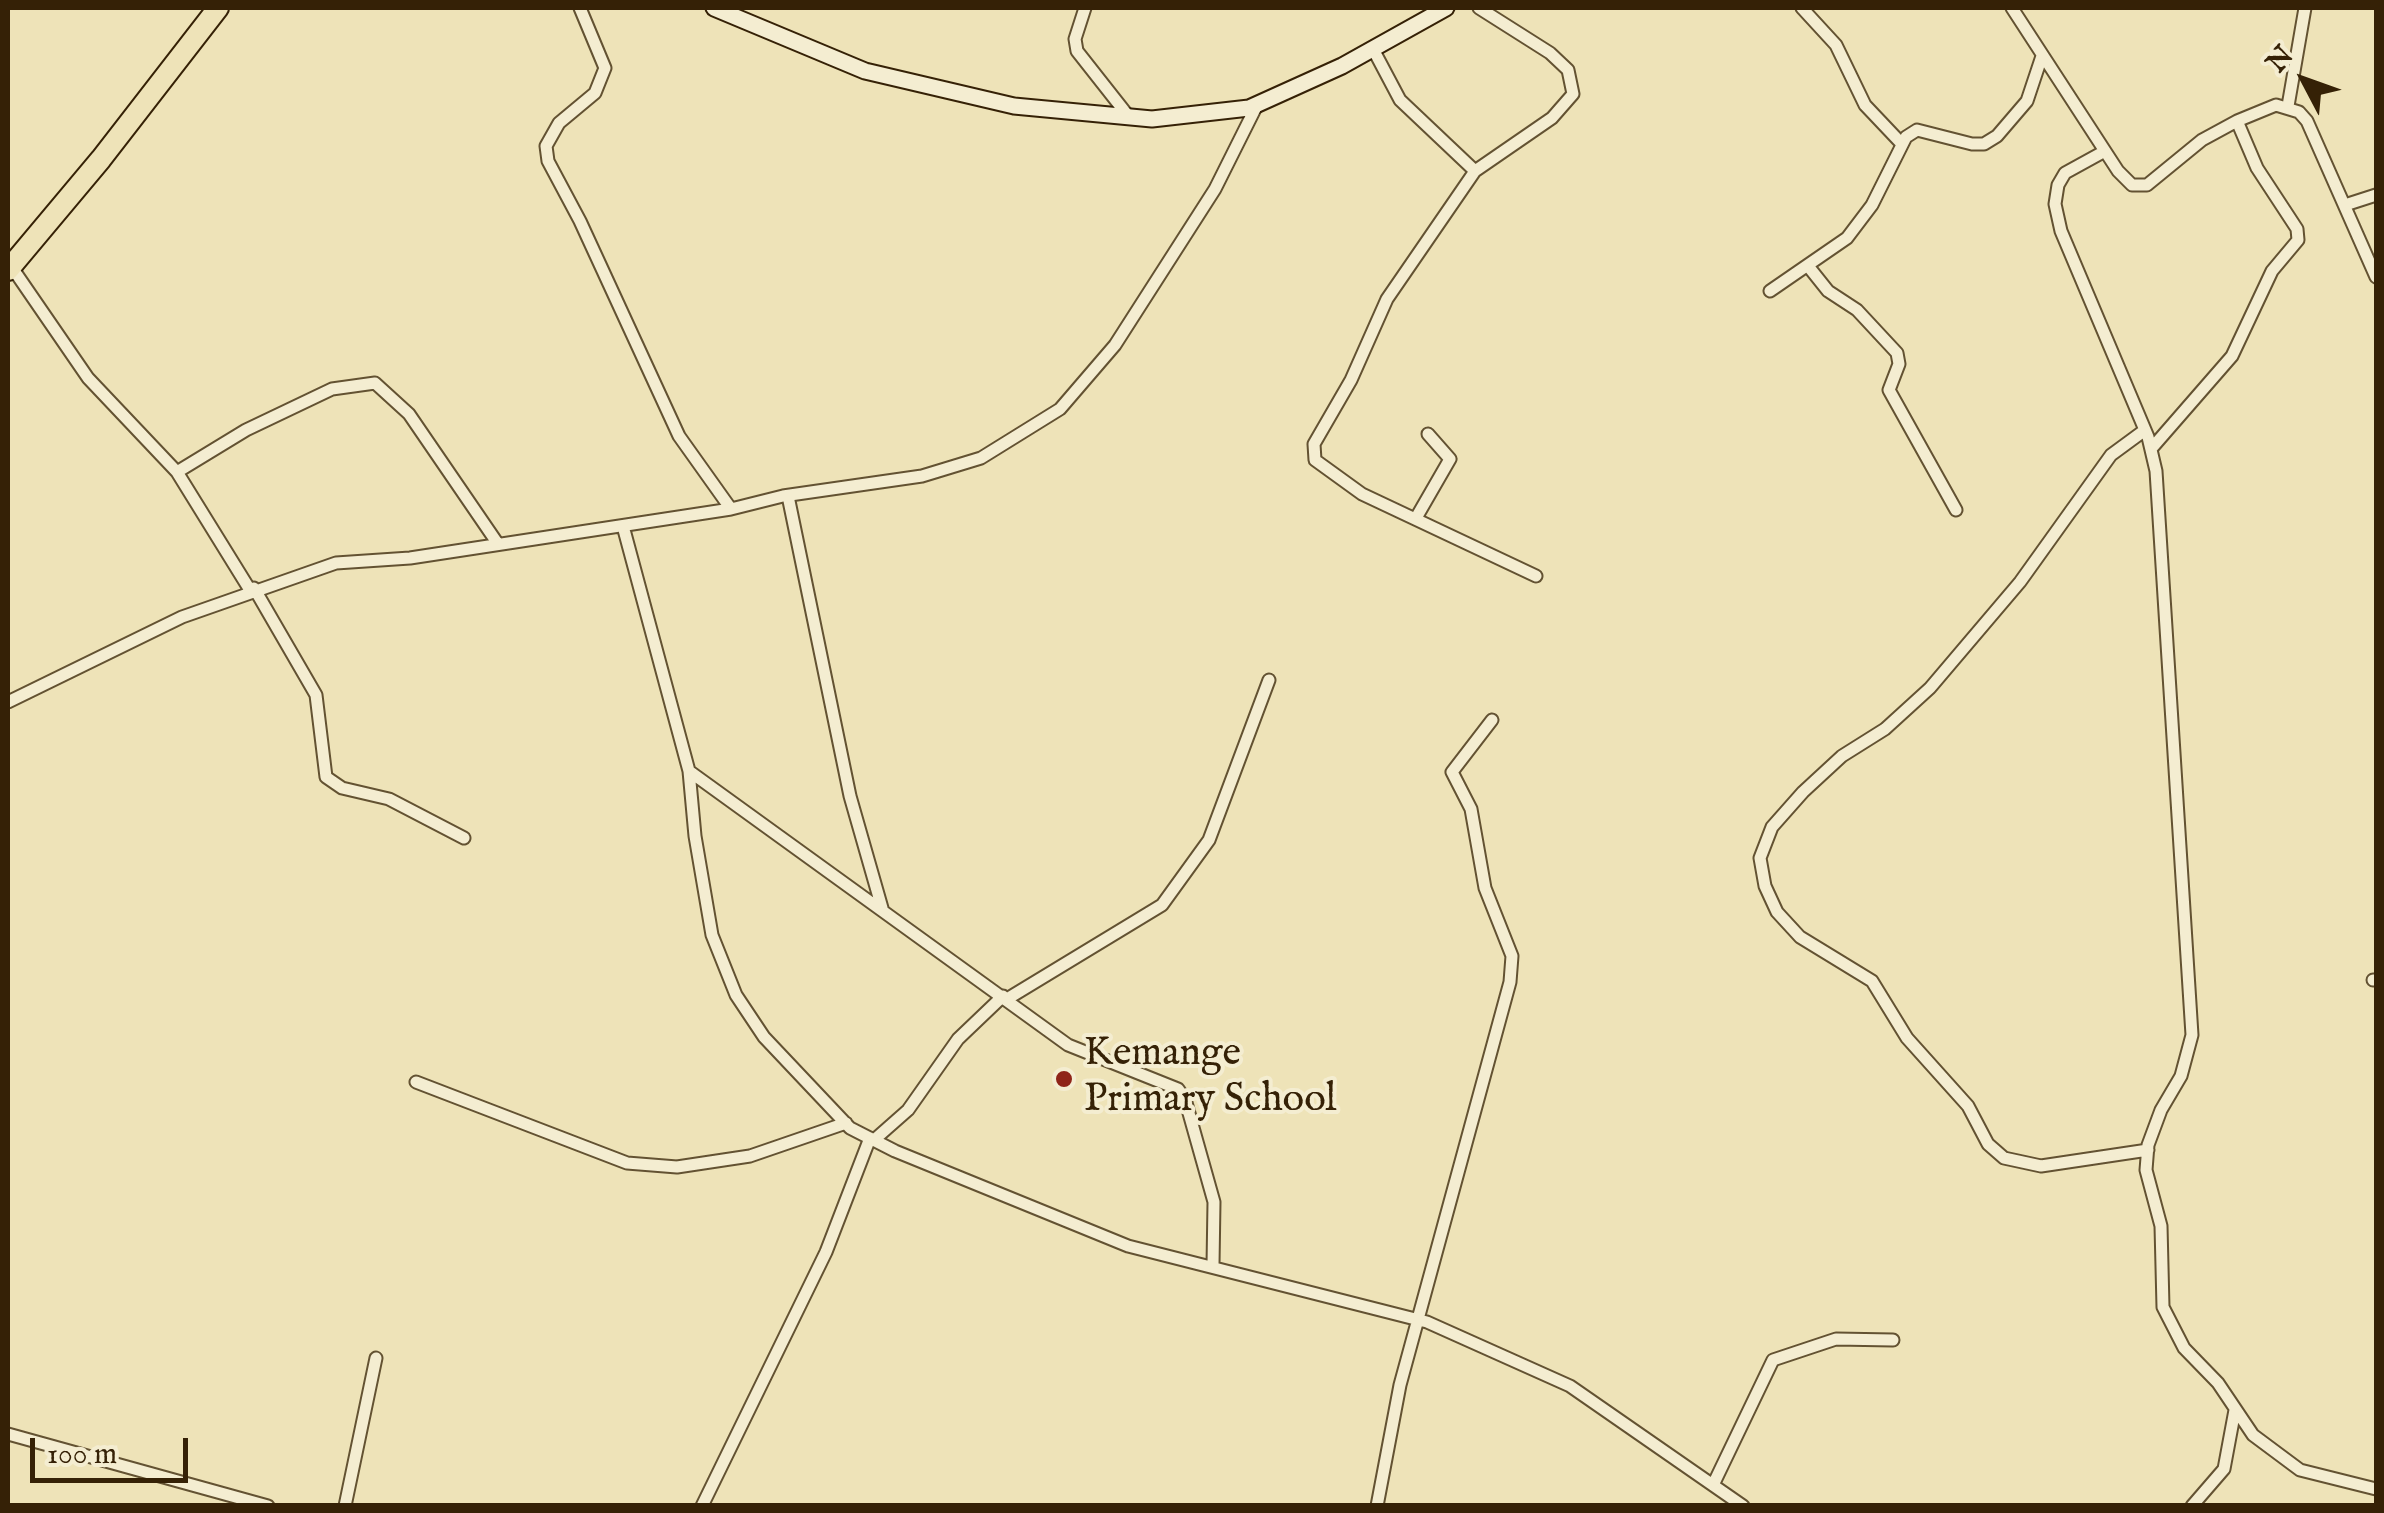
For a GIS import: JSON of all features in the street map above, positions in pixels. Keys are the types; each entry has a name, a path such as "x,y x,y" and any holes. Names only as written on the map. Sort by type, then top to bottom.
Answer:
{"highway":[{"path":"9,267 218,8"}],"main road":[{"path":"714,8 865,71 1014,106 1152,119 1257,105 1446,8"}],"street":[{"path":"580,8 604,68 595,94 558,123 546,146 548,161 679,436 731,510"},
{"path":"1086,8 1075,39 1076,51 1129,117"},
{"path":"1478,8 1568,70 1573,94 1552,118 1475,171 1387,298 1351,380 1314,444 1315,460 1362,494 1536,576"},
{"path":"1802,8 1836,45 1865,105 1902,143"},
{"path":"2012,8 2118,172 2132,184 2142,186 2202,140 2237,121 2276,105 2288,106 2308,121 2376,278"},
{"path":"2288,106 2305,8"},
{"path":"1372,48 1400,100 1475,171"},
{"path":"1770,291 1848,238 1872,206 1902,143 1916,130 1972,144 1984,144 1997,136 2027,102 2042,56"},
{"path":"8,702 182,616 336,563 731,510 788,496 922,476 981,458 1060,409 1116,345 1215,189 1257,105"},
{"path":"2151,449 2232,356 2272,271 2298,240 2298,229 2256,168 2237,121"},
{"path":"2105,151 2065,173 2058,185 2057,215 2151,449 2167,616 2168,707 2180,805 2192,1034 2181,1076 2161,1110 2148,1150 2146,1170 2162,1226 2163,1307 2184,1348 2218,1383 2253,1435 2300,1470 2376,1489"},
{"path":"2345,205 2376,196"},
{"path":"1808,266 1828,291 1856,310 1897,353 1899,364 1889,390 1956,510"},
{"path":"9,267 88,378 177,472 252,589 316,695 326,777 342,788 414,810 464,838"},
{"path":"177,472 246,430 332,389 375,383 409,414 498,544"},
{"path":"2144,430 2111,454 2020,582 1930,688 1885,730 1842,756 1803,792 1772,827 1760,858 1764,886 1777,912 1800,937 1872,981 1908,1038 1968,1106 1988,1144 2004,1158 2041,1166 2148,1150"},
{"path":"1416,518 1450,460 1428,434"},
{"path":"788,496 850,796 882,908"},
{"path":"623,526 689,770 694,836 712,935 736,995 764,1037 846,1123 872,1139 1113,1241 1420,1320 1570,1386 1739,1505"},
{"path":"702,1506 826,1252 872,1139 908,1110 958,1039 1005,997 1162,906 1208,840 1269,680"},
{"path":"1377,1506 1400,1385 1510,982 1512,956 1484,888 1470,808 1452,772 1492,720"},
{"path":"689,770 1068,1045 1178,1090 1185,1100 1214,1202 1212,1264"},
{"path":"416,1082 626,1163 677,1167 750,1156 846,1123"},
{"path":"1713,1486 1773,1360 1836,1339 1893,1340"},
{"path":"345,1506 376,1358"},
{"path":"2192,1506 2224,1468 2235,1410"},
{"path":"8,1434 268,1506"}],"place":[{"name":"Kemange Primary School","path":"1064,1079"}]}
